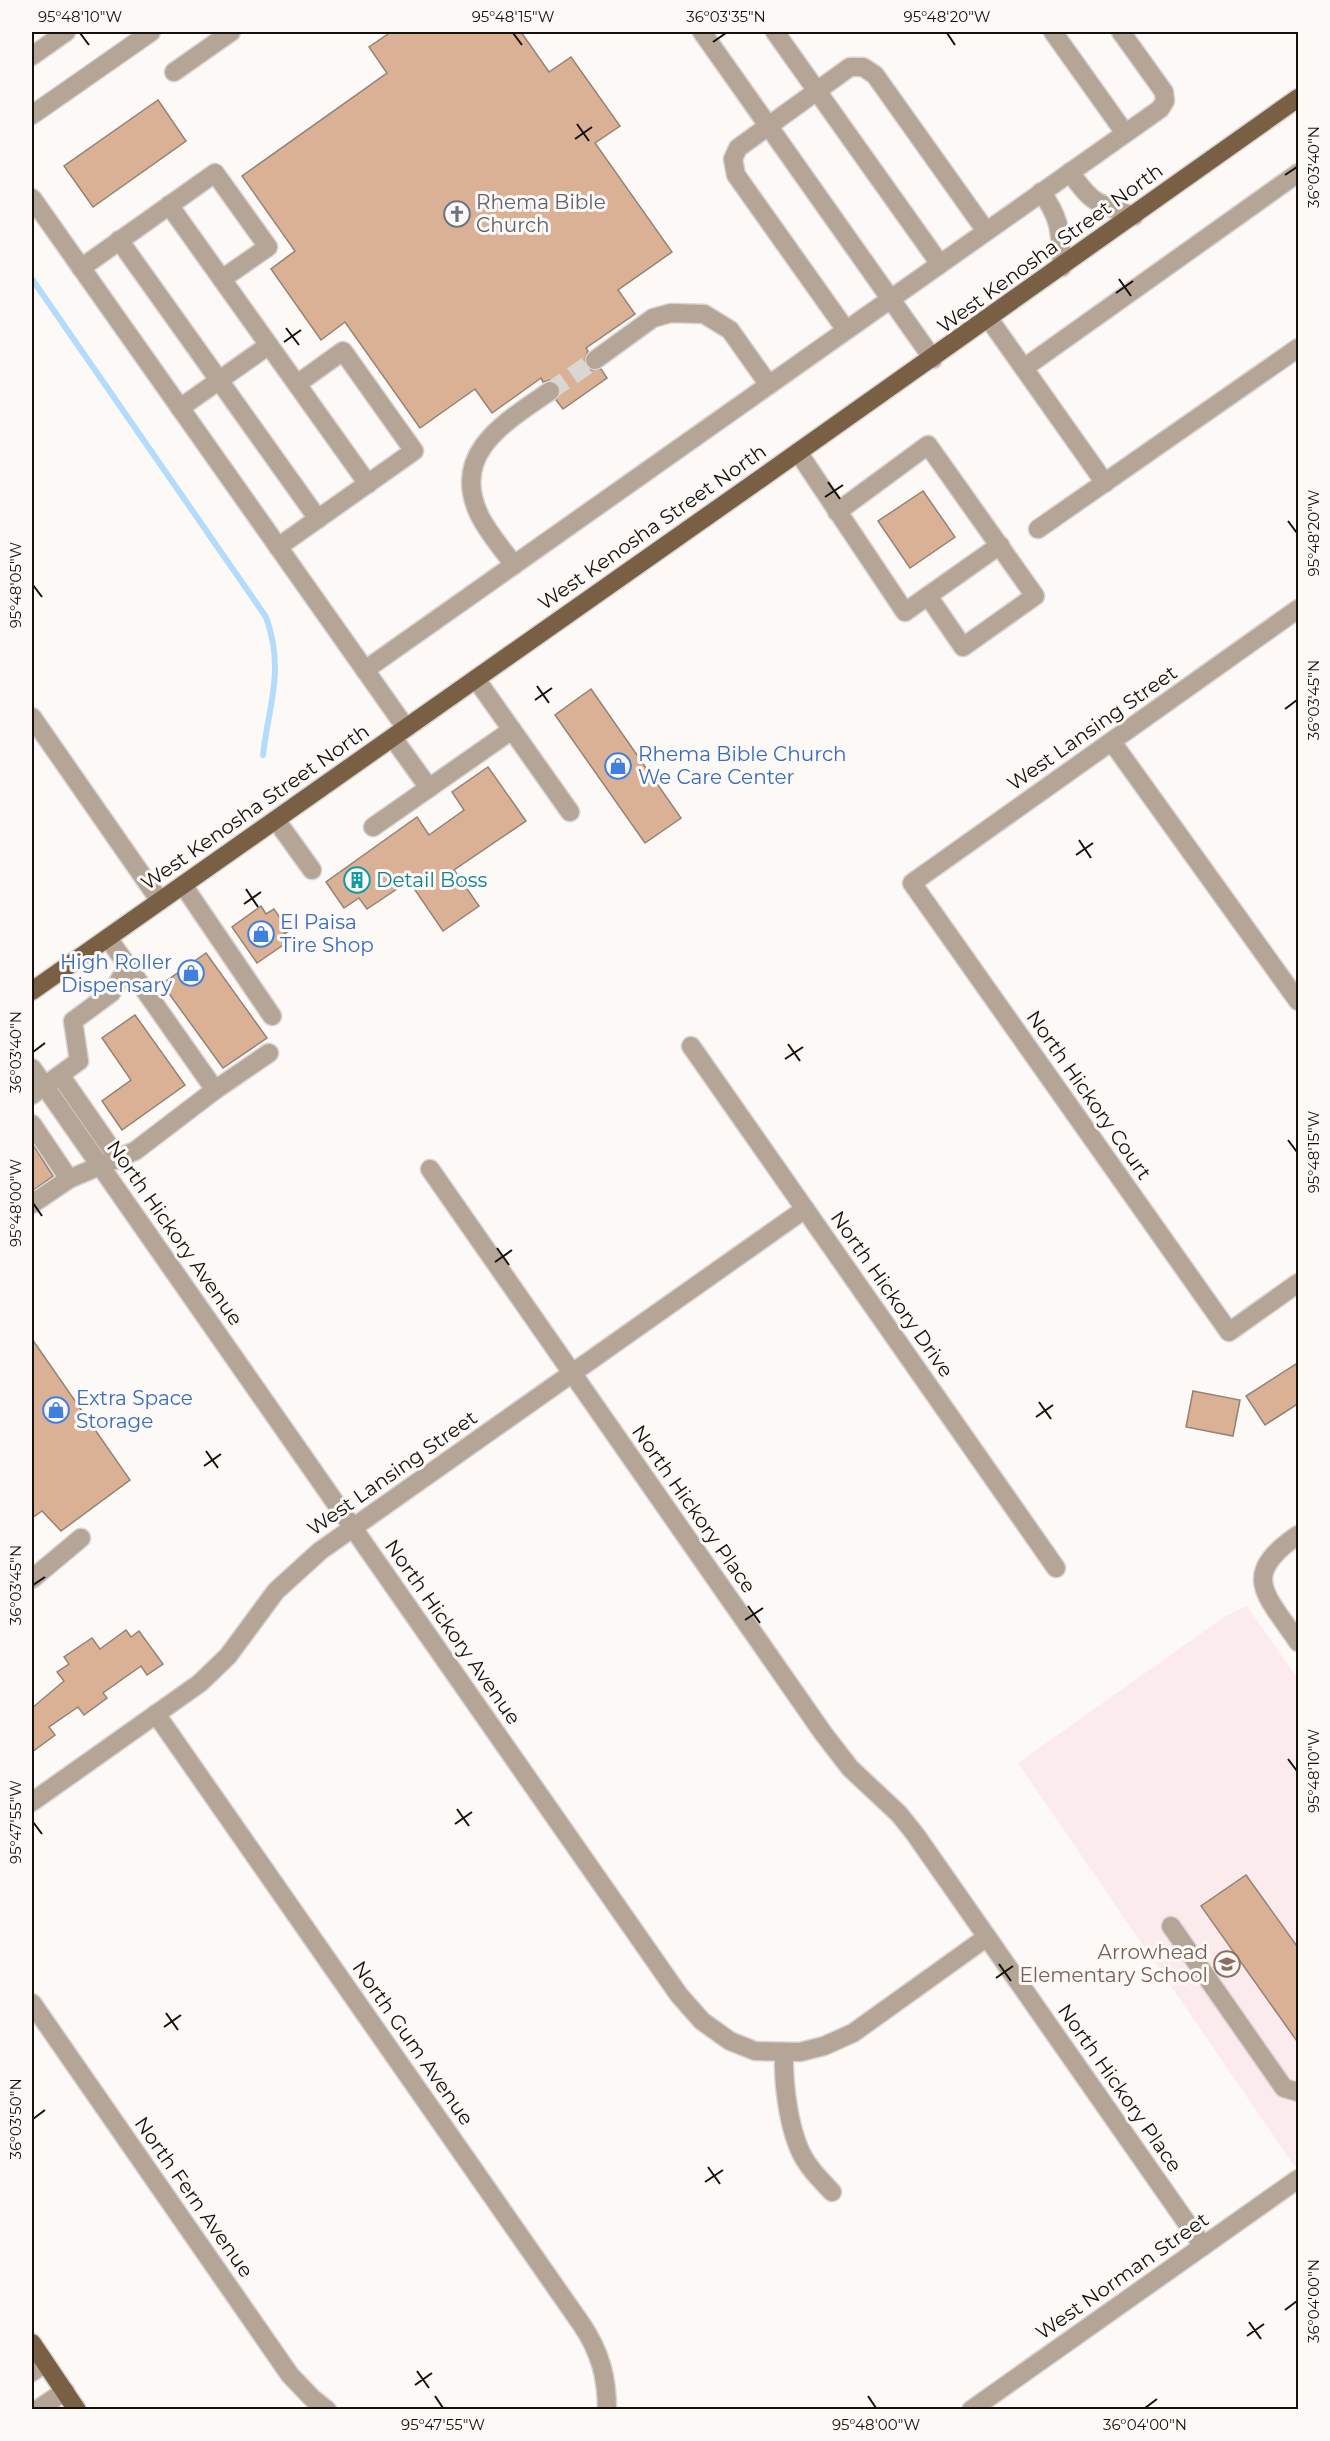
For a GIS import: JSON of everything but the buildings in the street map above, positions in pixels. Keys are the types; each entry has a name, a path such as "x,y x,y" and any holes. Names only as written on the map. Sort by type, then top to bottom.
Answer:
{"main road":[{"name":"West Kenosha Street North","path":"32,991 933,359 1299,98"},
{"path":"32,2343 38,2367 64,2391 77,2409"}],"street":[{"path":"32,56 66,32"},
{"path":"32,116 151,32"},
{"path":"174,72 231,32"},
{"path":"702,32 933,359"},
{"path":"775,32 940,264"},
{"path":"1053,32 1125,133"},
{"path":"365,670 1160,109 1165,101 1164,92 1121,32"},
{"path":"846,330 736,175 733,159 738,148 850,67 863,67 875,75 986,231"},
{"path":"81,268 215,172 268,247 222,279"},
{"path":"1070,172 1087,196 1095,202 1134,216"},
{"path":"1024,368 1299,173"},
{"path":"1041,192 1053,208 1059,225 1062,267"},
{"path":"32,198 365,670 429,788"},
{"path":"169,205 368,483"},
{"path":"119,240 318,519"},
{"path":"594,360 653,318 671,314 704,314 730,330 769,385"},
{"path":"989,319 1105,483"},
{"path":"180,408 269,345"},
{"path":"1038,529 1299,348"},
{"path":"278,548 414,451 343,351 297,384"},
{"path":"514,565 478,513 473,497 472,478 485,441 498,428 550,391"},
{"path":"837,512 928,446 1035,596 963,647 928,596"},
{"path":"798,452 905,612 1000,545"},
{"name":"West Lansing Street","path":"912,883 1299,609"},
{"path":"476,679 570,812"},
{"path":"32,717 160,901"},
{"path":"373,827 512,730"},
{"path":"1112,742 1299,1001"},
{"path":"276,820 312,870"},
{"name":"North Hickory Court","path":"912,883 1229,1332 1299,1283"},
{"path":"183,885 272,1016"},
{"path":"108,938 215,1090"},
{"path":"38,1091 79,1061 73,1021 111,993 128,967"},
{"name":"North Hickory Drive","path":"692,1046 1056,1568"},
{"path":"32,1204 69,1179 100,1165 119,1160 135,1151 215,1090 269,1053"},
{"name":"North Hickory Avenue","path":"32,1068 38,1091 100,1165 679,1995 702,2021 730,2042 755,2051 784,2053 812,2050 845,2037 987,1937"},
{"path":"60,1075 119,1160"},
{"path":"32,1124 69,1179"},
{"name":"North Hickory Place","path":"430,1169 833,1747 855,1774 906,1822 1203,2246"},
{"name":"West Lansing Street","path":"32,1802 213,1671 234,1648 266,1604 306,1562 805,1209"},
{"path":"1299,1536 1276,1550 1262,1577 1263,1589 1299,1642"},
{"path":"32,1579 81,1538"},
{"name":"North Gum Avenue","path":"156,1714 582,2325 601,2359 606,2382 607,2409"},
{"path":"1171,1926 1284,2088 1299,2092"},
{"name":"North Fern Avenue","path":"32,2003 291,2375 312,2398 327,2409"},
{"path":"784,2053 784,2084 798,2142 807,2163 832,2192"},
{"name":"West Norman Street","path":"971,2409 1299,2179"},
{"path":"37,2409 64,2391"}],"shaded area":[{"name":"Arrowhead Elementary School","path":"1247,1606 1298,1679 1298,2164 1295,2167 1018,1763 1224,1617"}],"waterway":[{"path":"32,279 266,617 272,636 275,670 263,755"}],"tunnel":[{"path":"550,391 595,360"}],"place":[{"name":"Rhema Bible Church","path":"457,214"},
{"name":"Rhema Bible Church We Care Center","path":"618,766"},
{"name":"Detail Boss","path":"357,880"},
{"name":"El Paisa Tire Shop","path":"261,934"},
{"name":"High Roller Dispensary","path":"191,973"},
{"name":"Extra Space Storage","path":"56,1410"},
{"name":"Arrowhead Elementary School","path":"1227,1964"}]}
